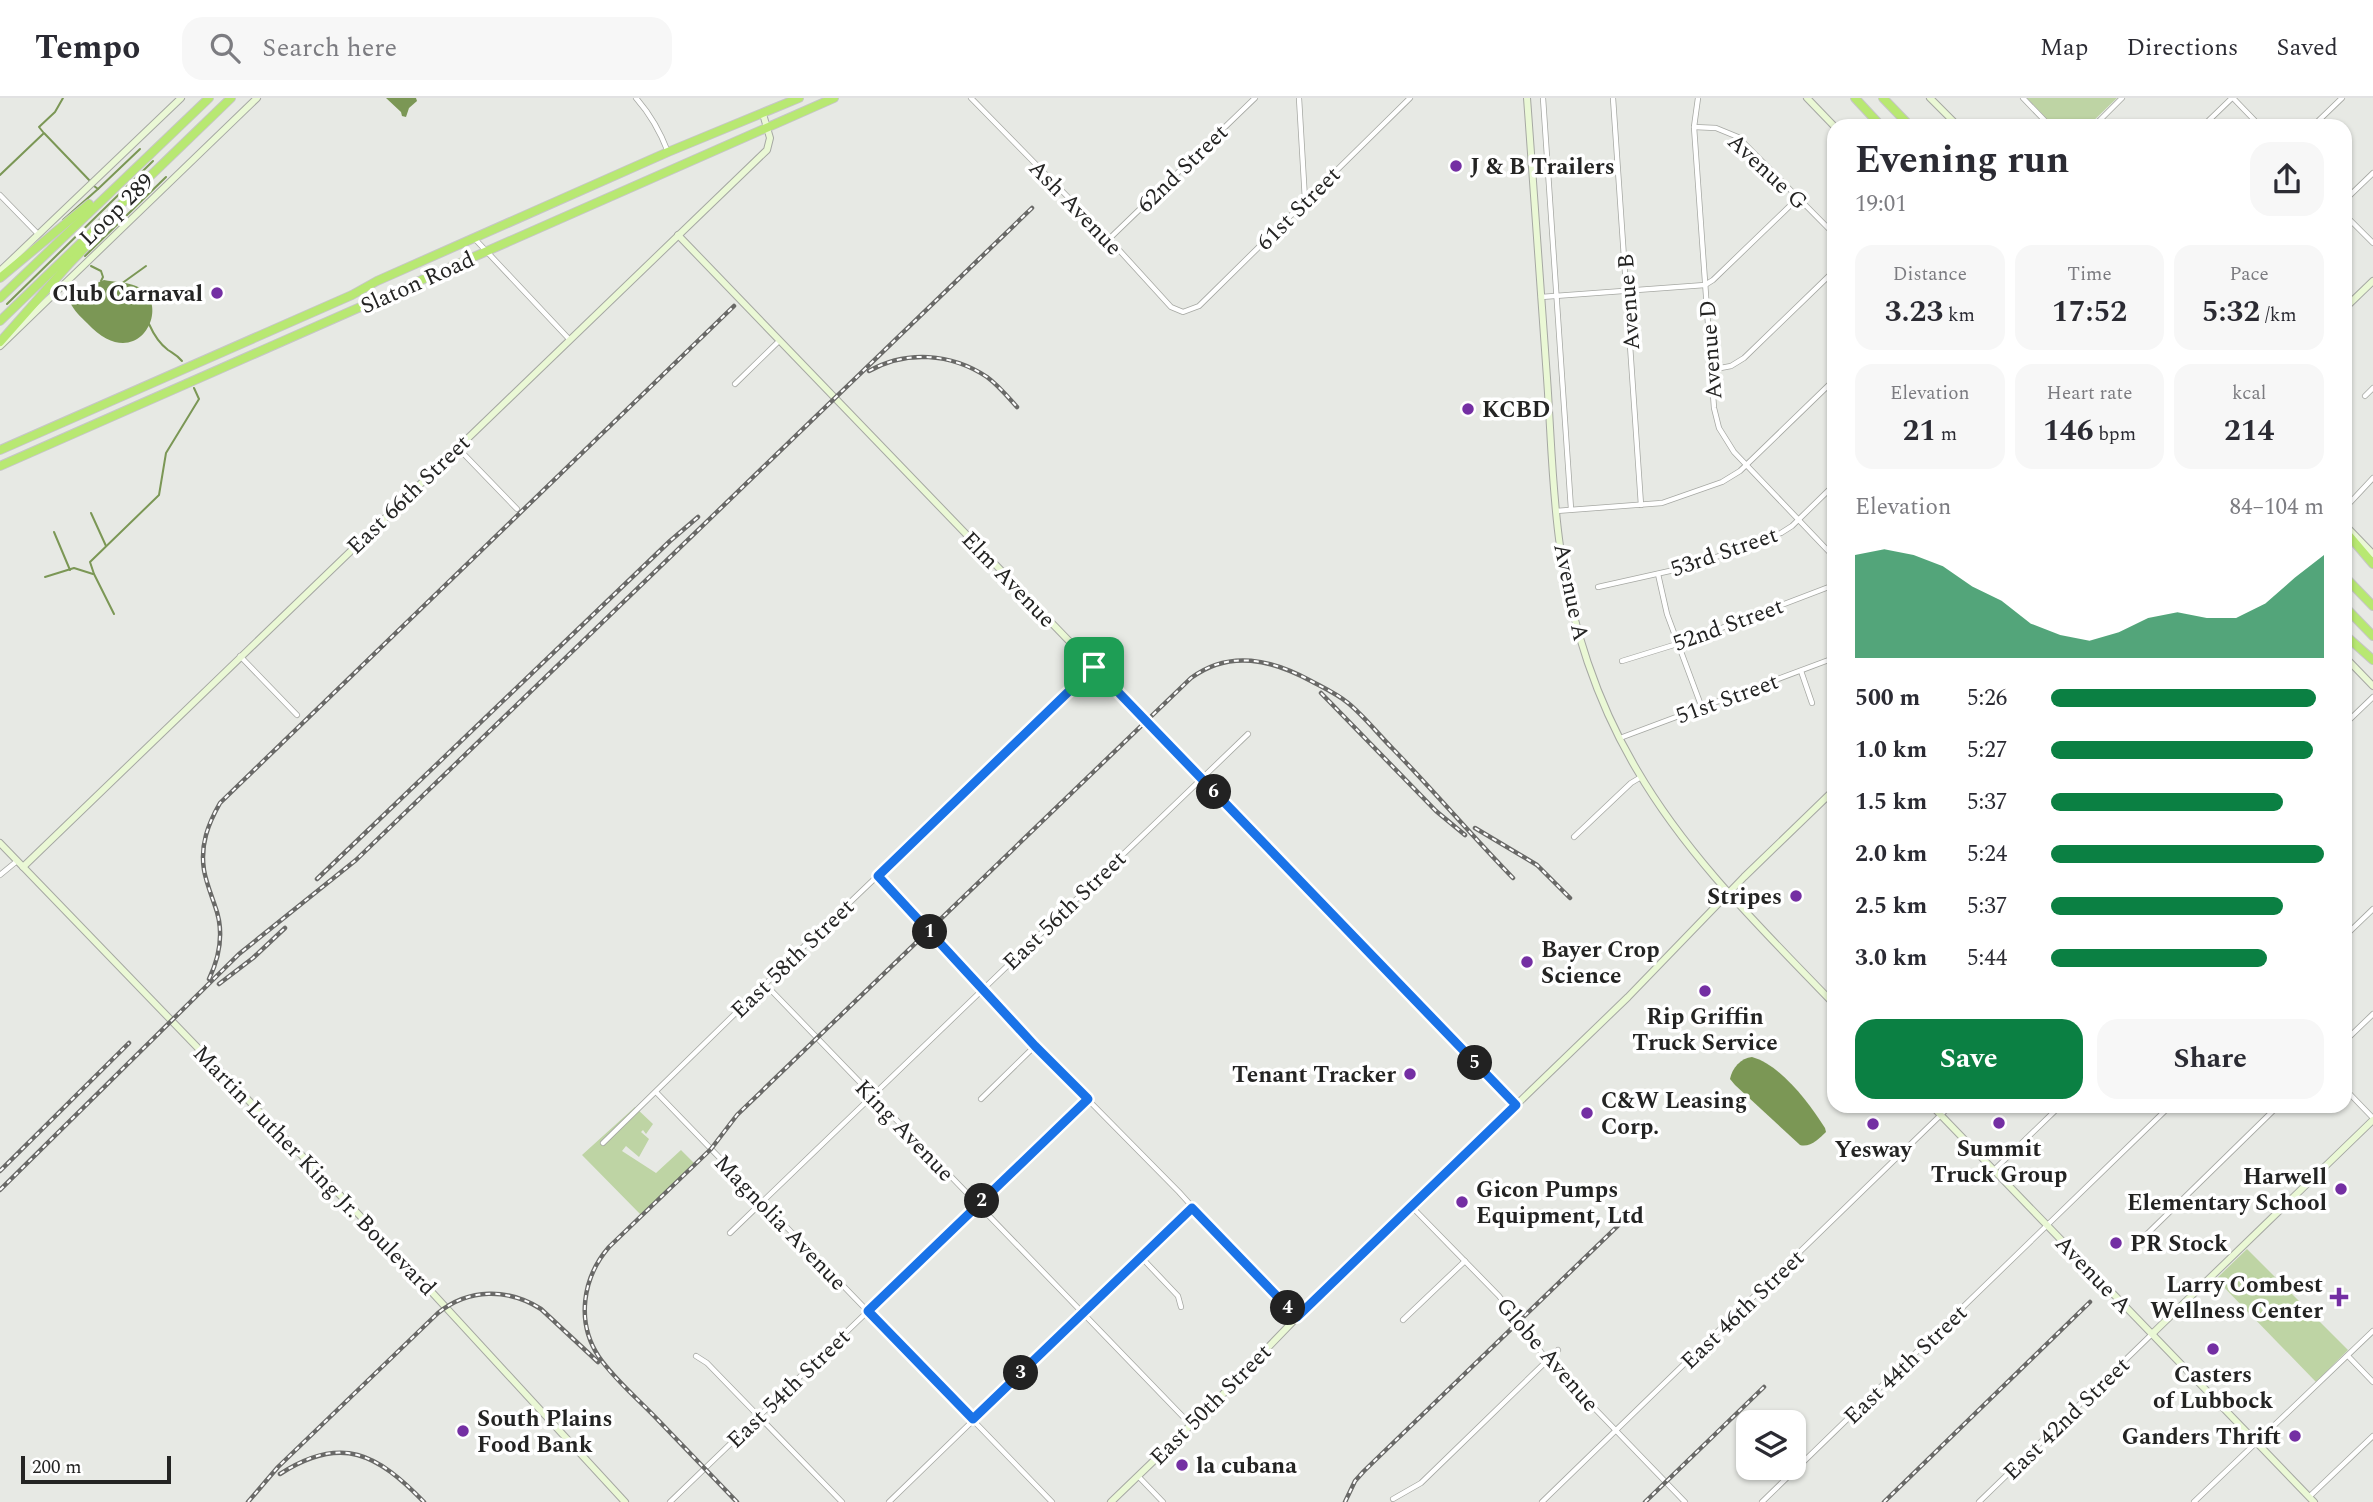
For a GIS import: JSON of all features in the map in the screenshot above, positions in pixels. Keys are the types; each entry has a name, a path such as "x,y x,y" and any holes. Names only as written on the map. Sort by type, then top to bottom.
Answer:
{"highway":[{"name":"Loop 289","path":"0,298 209,98"},
{"name":"Loop 289","path":"0,321 231,98"},
{"name":"Slaton Road","path":"0,450 668,152 799,98"},
{"name":"Slaton Road","path":"0,466 834,98"},
{"path":"1855,98 1870,119"},
{"path":"1855,98 1874,119"},
{"path":"1883,98 1903,119"},
{"path":"0,278 106,190 158,141 179,127"},
{"path":"0,344 69,264 190,138"},
{"path":"620,174 626,191"},
{"path":"34,435 40,449"},
{"path":"2352,539 2373,564"},
{"path":"2352,584 2373,606"},
{"path":"2352,614 2373,636"},
{"path":"2352,641 2373,660"}],"main road":[{"path":"0,271 181,98"},
{"path":"0,344 257,98"},
{"name":"Avenue A","path":"1527,98 1556,511 1564,567 1577,627 1599,692 1620,738 1641,777 1680,836 1728,894 1827,997"},
{"path":"1807,98 1827,119"},
{"path":"1930,98 1951,119"},
{"path":"763,114 768,128"},
{"name":"East 66th Street","path":"20,864 767,150 770,138 768,128"},
{"name":"Elm Avenue","path":"678,234 1516,1105"},
{"path":"2352,301 2373,281"},
{"path":"2352,532 2373,554"},
{"path":"2352,664 2373,686"},
{"name":"East 50th Street","path":"1111,1502 1297,1317 1628,997 1827,797"},
{"name":"Martin Luther King Jr. Boulevard","path":"0,843 393,1250 625,1502"},
{"name":"Avenue A","path":"1941,1115 2311,1500"},
{"path":"2152,1334 2373,1119"}],"street":[{"path":"636,98 661,132 668,152"},
{"name":"Ash Avenue","path":"971,98 1109,239 1171,307 1183,312"},
{"name":"62nd Street","path":"1109,239 1255,98"},
{"path":"1299,98 1305,201"},
{"name":"61st Street","path":"1183,312 1199,306 1410,98"},
{"name":"Avenue A","path":"1543,98 1572,509"},
{"name":"Avenue B","path":"1613,98 1641,505"},
{"name":"Avenue D","path":"1698,98 1694,127 1710,370 1719,428 1728,444 1746,465 1827,550"},
{"path":"2023,98 2043,119"},
{"path":"2101,119 2122,98"},
{"path":"2210,119 2233,98 2253,119"},
{"path":"2320,119 2342,98"},
{"name":"Avenue G","path":"1694,127 1716,128 1738,137 1827,227"},
{"path":"2352,193 2373,173"},
{"path":"0,195 38,234"},
{"path":"1541,297 1705,285 1798,198"},
{"path":"2352,222 2373,243"},
{"path":"474,238 569,339"},
{"path":"1710,370 1731,366 1744,358 1827,278"},
{"path":"735,384 779,341"},
{"path":"1556,511 1641,505 1675,499 1722,482 1746,465 1827,387"},
{"path":"2365,396 2373,388"},
{"path":"457,447 517,509"},
{"path":"2352,500 2373,478"},
{"name":"53rd Street","path":"1598,587 1692,566 1788,529 1827,492"},
{"path":"1658,574 1666,610 1702,708"},
{"name":"52nd Street","path":"1622,661 1827,588"},
{"path":"240,656 297,715"},
{"name":"East 58th Street","path":"603,1143 1104,659"},
{"name":"51st Street","path":"1620,738 1827,661"},
{"path":"1801,671 1812,703"},
{"path":"2352,717 2373,697"},
{"name":"East 56th Street","path":"730,1233 1248,734"},
{"path":"1574,837 1631,783 1641,777"},
{"name":"East 66th Street","path":"0,875 20,864"},
{"path":"878,876 1035,1046 1297,1317"},
{"path":"2352,929 2373,909"},
{"name":"King Avenue","path":"765,985 1191,1425"},
{"path":"2352,1034 2373,1014"},
{"path":"981,1098 1035,1046"},
{"name":"Magnolia Avenue","path":"656,1092 1052,1502"},
{"path":"2352,1096 2373,1119"},
{"name":"East 54th Street","path":"670,1502 1088,1099"},
{"path":"1994,1170 2053,1113"},
{"name":"East 44th Street","path":"1762,1502 2163,1113"},
{"path":"2145,1236 2271,1113"},
{"name":"East 46th Street","path":"1542,1502 1941,1115"},
{"name":"Globe Avenue","path":"1411,1206 1509,1308 1548,1360 1685,1502"},
{"path":"889,1502 1192,1208"},
{"path":"1141,1257 1178,1296 1181,1307"},
{"path":"1404,1320 1465,1261"},
{"path":"2194,1502 2249,1449 2258,1444 2373,1331"},
{"name":"East 42nd Street","path":"1979,1502 2152,1334"},
{"path":"1393,1499 1421,1483 1558,1350"},
{"path":"696,1356 707,1363 842,1502"},
{"path":"2348,1356 2373,1382"},
{"path":"2311,1500 2373,1436"},
{"path":"1138,1476 1163,1502"}],"shaded area":[{"path":"386,98 416,98 417,101 409,108 406,117"},
{"path":"2027,98 2117,98 2095,119 2047,119"},
{"path":"104,280 136,286 147,294 152,306 151,319 146,331 136,340 122,343 106,338 77,313 70,302 85,288"},
{"path":"1752,1057 1763,1061 1784,1076 1803,1097 1825,1128 1826,1132 1818,1140 1800,1145 1730,1079 1738,1064"},
{"path":"635,1107 653,1124 646,1134 643,1130 641,1132 649,1139 639,1157 626,1146 622,1151 656,1173 681,1150 695,1164 642,1216 582,1155"},
{"path":"2247,1249 2348,1350 2316,1382 2216,1279"}],"waterway":[{"path":"43,132 39,127 55,112 63,98"},
{"path":"0,175 44,133 91,182"},
{"path":"98,189 140,149"},
{"path":"7,304 153,161"},
{"path":"85,256 166,177"},
{"path":"63,220 98,189 94,186"},
{"path":"91,266 101,271 101,281"},
{"path":"121,284 146,266"},
{"path":"149,324 162,345 182,361"},
{"path":"114,614 90,562 159,495 166,453 199,399 194,388"},
{"path":"91,513 106,546"},
{"path":"54,532 70,570"},
{"path":"45,577 74,568 93,574"}],"railway":[{"path":"0,1190 239,954 356,860 1032,208"},
{"path":"209,979 216,961 220,934 218,915 205,874 203,852 209,827 220,803 734,306"},
{"path":"869,371 883,364 913,357 944,359 959,363 987,377 1017,407"},
{"path":"317,879 698,517"},
{"path":"737,1502 599,1357 587,1330 585,1301 588,1286 600,1259 609,1247 711,1149 737,1115 1191,678 1221,663 1251,661 1281,668 1335,694 1365,719 1513,878"},
{"path":"1321,693 1436,811 1465,835"},
{"path":"1475,828 1537,865 1570,898"},
{"path":"219,984 253,958 285,928"},
{"path":"0,1171 129,1043"},
{"path":"1345,1502 1355,1481 1364,1471 1626,1218"},
{"path":"248,1502 278,1467 438,1313 463,1299 476,1295 502,1294 528,1302 541,1309 598,1362"},
{"path":"1884,1502 2090,1302"},
{"path":"1645,1502 1764,1387"},
{"path":"280,1474 322,1455 358,1455 390,1472 424,1502"}],"place":[{"name":"J & B Trailers","path":"1456,166"},
{"name":"Club Carnaval","path":"217,293"},
{"name":"KCBD","path":"1468,409"},
{"name":"Stripes","path":"1796,896"},
{"name":"Bayer Crop Science","path":"1527,962"},
{"name":"Rip Griffin Truck Service","path":"1705,991"},
{"name":"Tenant Tracker","path":"1410,1074"},
{"name":"C&W Leasing Corp.","path":"1587,1113"},
{"name":"Summit Truck Group","path":"1999,1123"},
{"name":"Yesway","path":"1873,1124"},
{"name":"Harwell Elementary School","path":"2341,1189"},
{"name":"Gicon Pumps Equipment, Ltd","path":"1462,1202"},
{"name":"PR Stock","path":"2116,1243"},
{"name":"Larry Combest Wellness Center","path":"2339,1297"},
{"name":"Casters of Lubbock","path":"2213,1349"},
{"name":"South Plains Food Bank","path":"463,1431"},
{"name":"Ganders Thrift","path":"2295,1436"},
{"name":"la cubana","path":"1182,1465"}],"route":[{"path":"1094,667 1516,1105 1297,1317 1192,1208 973,1419 868,1311 1088,1099 1035,1046 878,876 1094,667"}]}
